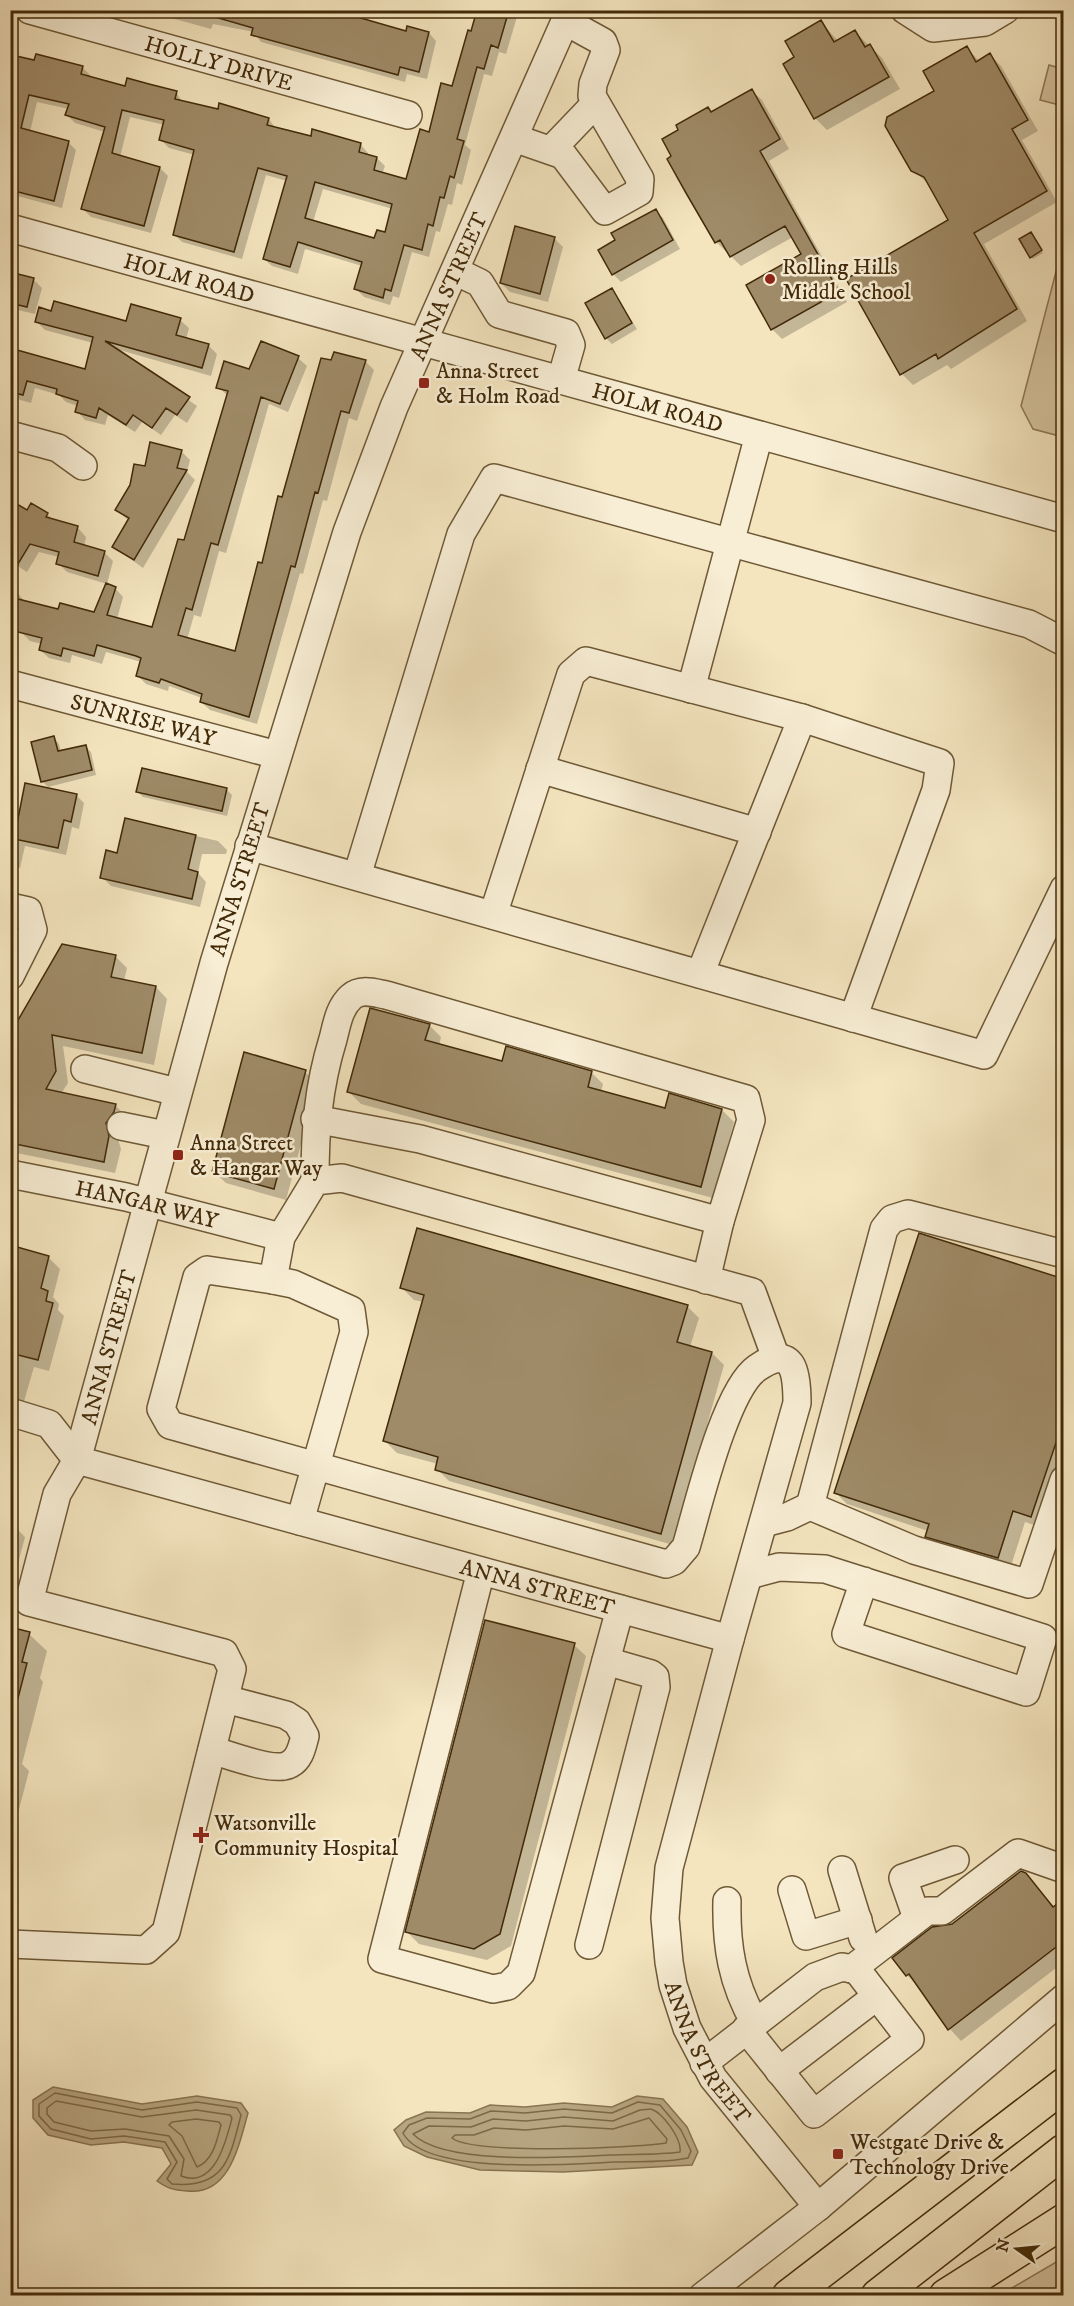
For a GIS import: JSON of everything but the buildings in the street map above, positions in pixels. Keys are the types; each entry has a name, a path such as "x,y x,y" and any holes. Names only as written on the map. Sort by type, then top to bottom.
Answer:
{"highway":[{"path":"789,2295 1064,2085"},
{"path":"878,2295 1064,2151"},
{"path":"946,2295 1064,2221"}],"street":[{"name":"HOLLY DRIVE","path":"30,10 408,115"},
{"path":"905,10 933,28 986,22 1005,10"},
{"path":"514,138 551,150 570,161 597,205 605,211 639,192 640,179 595,104 593,84 606,50 603,42 568,16"},
{"name":"ANNA STREET","path":"568,16 422,342 360,495 249,846 177,1092 77,1460 730,1640 675,1839 666,1894 666,1941 673,1985 687,2028 704,2063 728,2098 818,2207"},
{"path":"551,150 595,104"},
{"name":"HOLM ROAD","path":"10,228 1064,519"},
{"path":"455,271 480,283 499,314 566,333 570,345 561,380"},
{"path":"10,435 58,448 83,466"},
{"path":"691,689 759,435"},
{"path":"357,876 461,534 494,478 1029,624 1064,642"},
{"path":"493,915 571,674 586,661 802,718 940,763 936,790 853,1018"},
{"name":"SUNRISE WAY","path":"11,684 277,755"},
{"path":"700,974 802,718"},
{"path":"540,769 757,832"},
{"path":"249,846 984,1055 1064,889"},
{"path":"10,907 28,911 33,930 31,940 10,976"},
{"path":"273,1280 281,1237 315,1181 315,1119 323,1074 341,1011 352,995 366,991 746,1099 751,1120 720,1221 706,1280"},
{"path":"86,1069 177,1092"},
{"path":"315,1119 420,1139 720,1221"},
{"path":"121,1126 165,1135"},
{"name":"HANGAR WAY","path":"10,1174 147,1203 281,1237"},
{"path":"315,1181 342,1178 752,1292 776,1358"},
{"path":"810,1506 885,1229 892,1219 908,1214 1064,1254"},
{"path":"300,1521 315,1468 354,1332 351,1310 293,1284 207,1270 197,1277 161,1409 170,1425 315,1468 666,1564 674,1561 686,1547 733,1398 755,1369 776,1358 787,1361 797,1373 797,1403 730,1640"},
{"path":"10,1412 49,1424 77,1460 57,1494 29,1602 225,1653 232,1669 166,1932 146,1950 10,1944"},
{"path":"764,1523 787,1517 810,1506 914,1550 1029,1584 1064,1480"},
{"path":"749,1575 779,1567 825,1569 864,1581 1043,1638 1026,1692 846,1634 864,1581"},
{"path":"481,1571 382,1959 493,1989 508,1986 521,1974 620,1609"},
{"path":"589,1945 656,1687 655,1677 651,1674 606,1661"},
{"path":"212,1750 274,1767 289,1765 300,1755 305,1736 297,1722 286,1715 225,1699"},
{"path":"704,2063 815,1977 860,1962 927,1911 942,1911 1018,1853 1064,1869"},
{"path":"917,1918 903,1878 955,1860"},
{"path":"727,1901 728,1944 734,1979 750,2026 779,2071 814,2114 910,2039 857,1970 860,1962 858,1920 842,1870"},
{"path":"792,1890 806,1936 858,1920"},
{"path":"779,2071 877,1996"},
{"path":"704,2295 818,2207 1064,1998"}],"shaded area":[{"path":"1049,65 1063,69 1063,106 1040,100"},
{"path":"1063,245 1063,437 1033,429 1021,406"},
{"path":"1063,2258 1063,2295 1000,2295"}],"water":[{"path":"53,2087 142,2104 197,2096 241,2103 248,2113 236,2153 223,2177 202,2190 178,2190 157,2181 171,2164 162,2148 124,2142 91,2145 48,2135 33,2118 33,2100"},
{"path":"637,2096 663,2099 687,2127 698,2152 692,2165 563,2172 480,2170 427,2157 404,2146 394,2130 406,2120 426,2112 470,2113 490,2105 525,2107 564,2103 612,2107"}],"place":[{"name":"Rolling Hills Middle School","path":"770,279"},
{"name":"Anna Street & Holm Road","path":"424,383"},
{"name":"Anna Street & Hangar Way","path":"178,1155"},
{"name":"Watsonville Community Hospital","path":"201,1835"},
{"name":"Westgate Drive & Technology Drive","path":"838,2154"}]}
